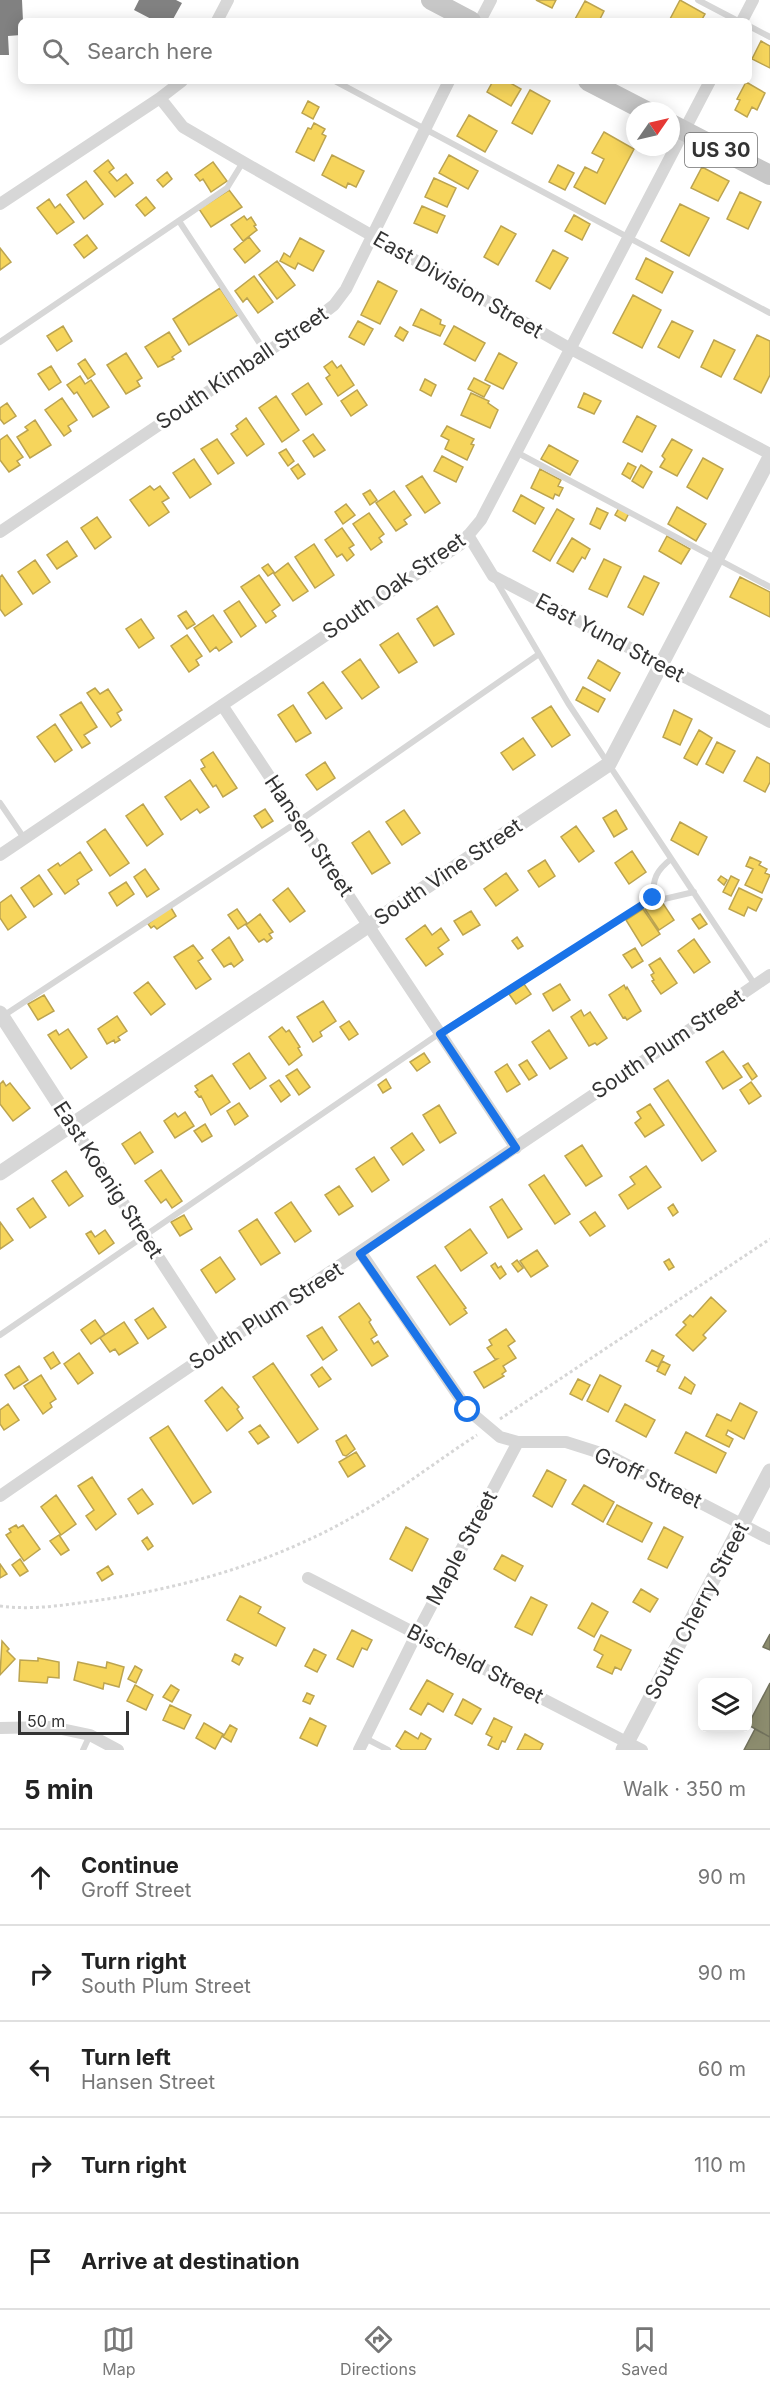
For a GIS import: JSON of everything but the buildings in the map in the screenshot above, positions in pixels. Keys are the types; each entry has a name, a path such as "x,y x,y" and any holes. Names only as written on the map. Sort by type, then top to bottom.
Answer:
{"highway":[{"path":"431,0 465,18"},
{"path":"594,84 629,102"},
{"name":"US 30","path":"680,129 770,175"}],"street":[{"path":"221,18 228,0"},
{"path":"482,18 491,0"},
{"path":"742,18 753,0"},
{"path":"2,198 160,98 178,84"},
{"name":"South Kimball Street","path":"0,532 334,305 346,289 448,84"},
{"name":"South Oak Street","path":"680,123 708,84"},
{"name":"East Division Street","path":"160,98 183,127 568,348 770,455"},
{"name":"South Oak Street","path":"0,855 461,544 481,520 568,348 628,236 664,156"},
{"name":"South Vine Street","path":"0,1173 609,764 770,455"},
{"path":"468,535 493,576"},
{"name":"East Yund Street","path":"493,576 770,722"},
{"name":"Hansen Street","path":"222,705 516,1148"},
{"name":"South Plum Street","path":"0,1496 770,975"},
{"name":"East Koenig Street","path":"1,1016 217,1347"},
{"name":"Groff Street","path":"360,1254 468,1410 500,1437 518,1442 566,1442 610,1456 770,1539"},
{"name":"Maple Street","path":"359,1750 518,1442"},
{"name":"South Cherry Street","path":"625,1746 770,1471"},
{"name":"Bischeld Street","path":"308,1578 625,1746 642,1750"},
{"path":"0,1728 52,1727 90,1735 118,1750"}],"lane":[{"path":"698,0 734,18"},
{"path":"752,28 770,37"},
{"path":"341,84 770,313"},
{"path":"0,342 226,188 243,162"},
{"path":"179,221 266,352"},
{"path":"516,452 770,586"},
{"path":"493,576 539,654 609,764 755,985"},
{"path":"1,1016 299,821 539,654"},
{"path":"0,803 24,838"},
{"path":"653,898 653,881 661,867 671,859"},
{"path":"0,1335 440,1034 653,898 664,899 694,892"},
{"path":"83,1750 90,1735"},
{"path":"365,1738 388,1750"}],"path":[{"path":"0,1606 21,1609 127,1597 194,1582 264,1558 351,1518 770,1239"}],"route":[{"path":"468,1410 360,1254 516,1148 440,1034 653,898"}]}
